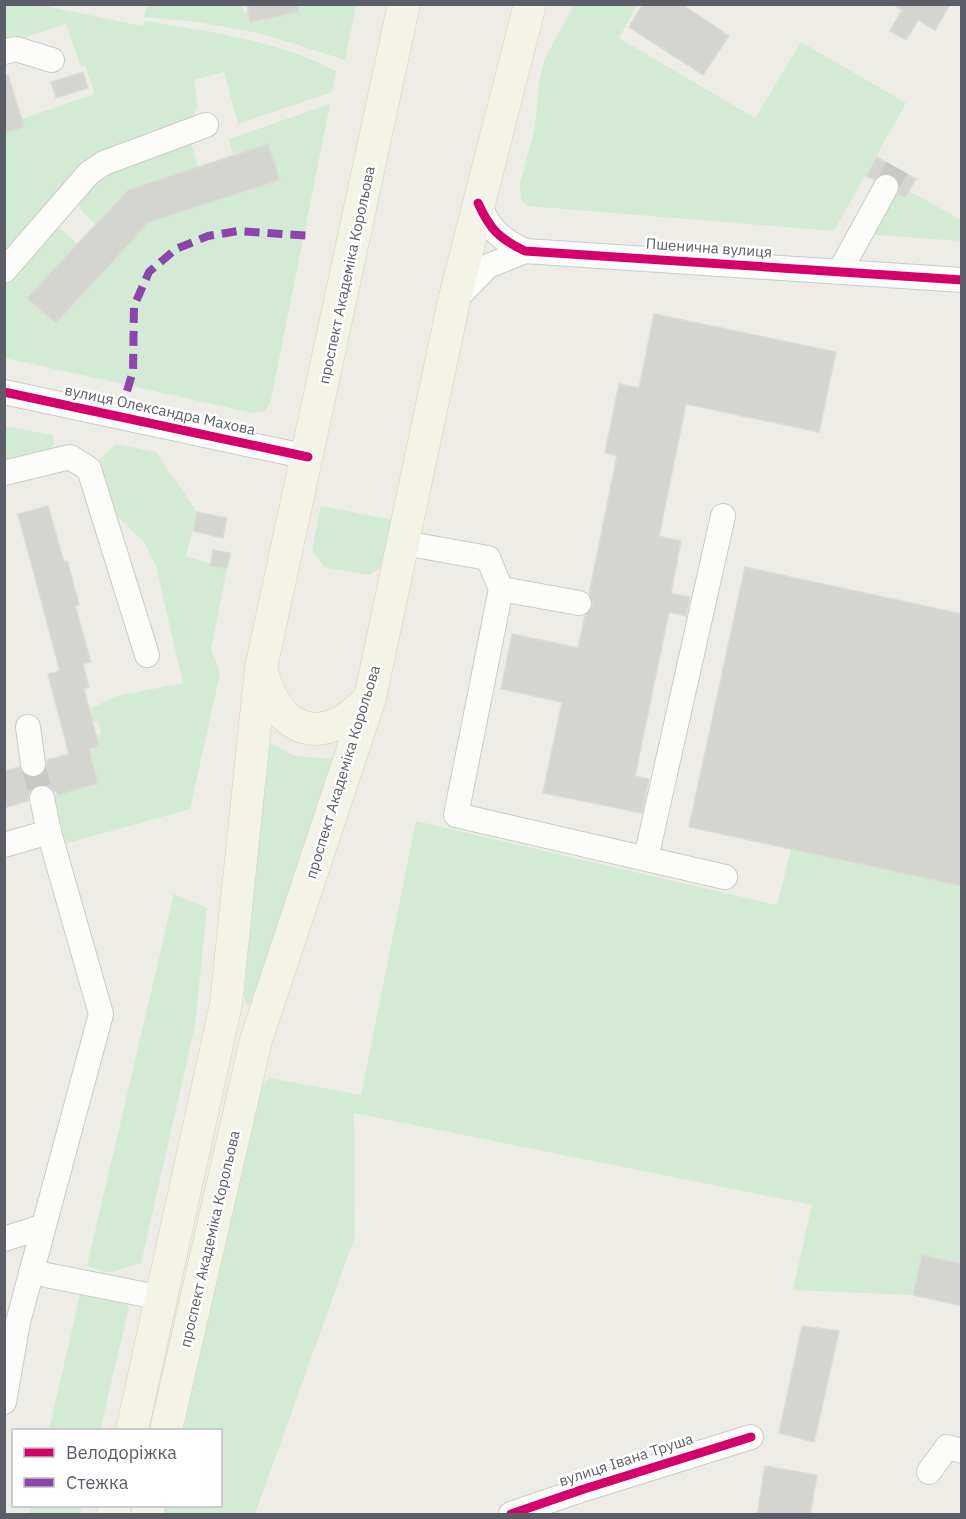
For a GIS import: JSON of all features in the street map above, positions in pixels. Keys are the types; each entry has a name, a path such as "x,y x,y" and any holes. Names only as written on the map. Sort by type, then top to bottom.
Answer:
{"main road":[{"name":"проспект Академіка Корольова","path":"132,1429 226,1004 261,668 404,4"},
{"name":"проспект Академіка Корольова","path":"166,1429 256,1040 369,698 454,301 530,4"},
{"path":"261,668 267,692 276,709 290,721 305,727 320,728 338,724 369,698"}],"street":[{"path":"4,52 16,49 52,60"},
{"path":"4,271 89,173 104,163 206,125"},
{"path":"840,271 886,187"},
{"name":"Пшенична вулиця","path":"478,203 488,223 503,241 525,251 962,280"},
{"name":"Пшенична вулиця","path":"454,301 488,266 525,251"},
{"name":"вулиця Олександра Махова","path":"4,392 308,457"},
{"path":"4,472 70,457 89,469 147,655"},
{"path":"646,858 723,516"},
{"path":"404,543 488,558 501,589 456,815 725,877"},
{"path":"501,589 579,603"},
{"path":"28,727 33,764"},
{"path":"4,1402 11,1324 31,1272 101,1014 49,832 42,798"},
{"path":"4,845 49,832"},
{"path":"4,1239 42,1227"},
{"path":"31,1272 162,1298"},
{"name":"вулиця Івана Труша","path":"511,1515 584,1489 751,1437"},
{"path":"928,1472 947,1447 962,1451"}],"green space":[{"path":"5,5 40,5 143,26 145,21 267,44 314,60 336,71 332,92 238,124 224,72 194,80 198,107 190,121 117,148 5,263 5,133 24,127 22,119 95,94 85,66 81,67 66,24 5,44"},
{"path":"147,5 242,5 244,13 249,12 251,22 289,14 288,5 356,5 345,60 263,34 198,22 144,17"},
{"path":"574,5 637,5 619,38 755,118 801,42 906,103 834,231 528,206 521,200 520,183 535,128 539,83 545,58"},
{"path":"330,104 270,404 265,411 253,413 5,358 5,283 56,224 77,244 27,298 56,323 149,222 279,180 268,145 233,155 229,139"},
{"path":"189,136 198,167 137,186 138,189 122,199 119,197 95,224 83,212 79,205 79,197 85,187 96,178 128,161"},
{"path":"891,189 905,198 909,191 961,220 961,241 876,235 873,227"},
{"path":"5,426 53,435 54,450 5,459"},
{"path":"116,444 156,452 197,512 186,556 227,568 211,649 220,673 190,809 57,846 45,797 74,791 89,749 99,746 96,735 101,734 98,721 93,722 89,709 118,696 183,683 156,566 143,541 105,504 89,469"},
{"path":"321,506 392,520 381,567 369,575 324,567 312,550"},
{"path":"272,744 295,756 332,759 336,766 251,1003 246,1005 244,994 265,747"},
{"path":"416,821 777,905 791,849 961,886 961,1264 922,1255 913,1295 793,1290 812,1205 354,1113 355,1236 255,1514 164,1514 166,1507 222,1507 222,1429 183,1429 259,1090 270,1078 361,1095"},
{"path":"174,894 207,908 195,1025 141,1263 109,1273 87,1266"},
{"path":"82,1286 116,1295 129,1307 100,1429 49,1429"},
{"path":"31,1507 82,1507 80,1514 29,1514"}],"building":[{"path":"247,4 298,4 299,12 250,22"},
{"path":"643,4 681,4 729,36 703,75 629,27"},
{"path":"892,4 950,4 935,30 918,20 906,40 890,31 902,10"},
{"path":"83,72 88,88 56,98 51,82"},
{"path":"8,75 24,127 4,133 4,76"},
{"path":"268,144 280,180 149,222 56,323 27,298 128,190"},
{"path":"877,157 916,179 905,198 898,194 900,186 893,175 885,173 874,180 866,176"},
{"path":"654,314 836,352 819,432 686,404 659,536 681,541 671,593 690,597 686,616 669,612 635,776 649,779 642,813 543,793 562,702 501,689 512,634 578,648 585,616 593,606 589,594 617,456 605,453 619,384 639,388"},
{"path":"48,506 64,562 67,561 71,574 79,605 75,606 91,662 83,664 89,687 84,689 99,746 89,749 98,783 59,795 47,785 39,784 29,793 28,801 4,808 4,771 19,767 27,777 35,778 46,770 47,760 69,754 48,674 60,671 18,514"},
{"path":"197,512 227,518 223,538 193,531"},
{"path":"213,550 230,553 227,568 210,566"},
{"path":"745,567 962,614 962,886 689,827"},
{"path":"922,1255 962,1264 962,1306 913,1295"},
{"path":"802,1326 839,1331 814,1442 779,1433"},
{"path":"765,1466 817,1475 810,1515 757,1515"}],"tunnel":[{"path":"886,187 897,168"},
{"path":"33,764 42,798"}],"marked path":[{"path":"127,391 133,371 134,306 149,272 176,249 208,236 238,231 312,236"}],"cycle path":[{"path":"478,203 496,232 525,251 962,280"},
{"path":"4,392 308,457"},
{"path":"511,1514 751,1437"}]}
